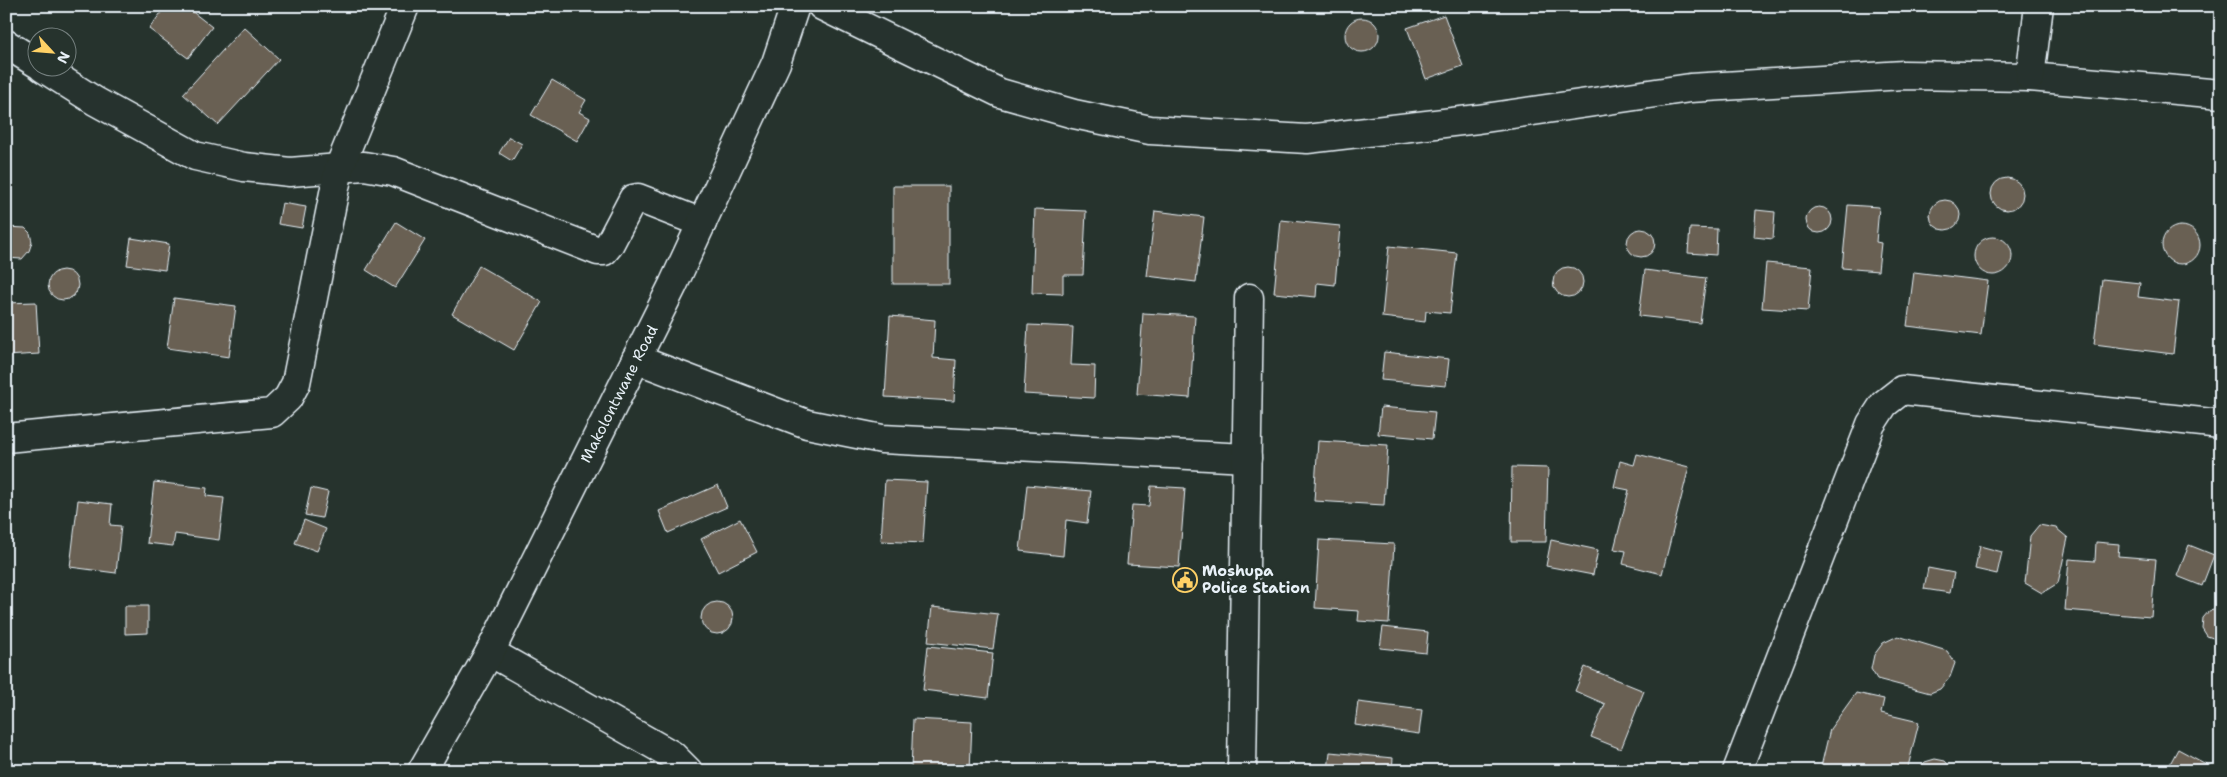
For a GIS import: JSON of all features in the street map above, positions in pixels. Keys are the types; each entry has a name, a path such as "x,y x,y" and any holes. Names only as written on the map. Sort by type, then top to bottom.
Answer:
{"street":[{"path":"6,438 272,413 288,398 296,382 339,168 405,6"},
{"name":"Makolontwane Road","path":"422,771 490,652 636,359 702,223 776,62 795,6"},
{"path":"822,6 1000,93 1074,114 1150,130 1307,139 1478,119 1690,88 1904,75 2030,77 2221,94"},
{"path":"2030,77 2038,6"},
{"path":"6,44 28,58"},
{"path":"59,78 95,101 195,156 244,167 290,172 364,166 393,171 598,251 604,251 609,245 633,199 638,198 702,223"},
{"path":"1242,771 1248,458 1248,298"},
{"path":"636,359 807,424 882,439 1248,458"},
{"path":"1737,771 1871,424 1884,404 1902,390 2221,424"},
{"path":"490,652 672,755 688,771"}],"building":[{"path":"166,6 185,6 212,27 188,58 149,29"},
{"path":"1444,15 1463,66 1426,79 1407,28"},
{"path":"1362,18 1369,19 1374,23 1378,28 1378,42 1374,47 1369,51 1362,52 1355,51 1350,47 1346,42 1345,35 1346,28 1350,23 1355,19"},
{"path":"244,27 279,59 218,125 183,94"},
{"path":"552,80 586,100 579,112 590,118 577,141 531,115"},
{"path":"509,137 522,144 512,161 499,153"},
{"path":"2007,178 2013,179 2018,183 2022,188 2022,200 2018,205 2013,209 2007,210 2001,209 1996,205 1992,200 1991,194 1992,188 1996,183 2001,179"},
{"path":"893,186 949,186 949,284 893,284"},
{"path":"1945,200 1956,204 1960,215 1956,226 1945,230 1934,226 1930,215 1934,204"},
{"path":"282,203 306,207 302,228 278,224"},
{"path":"1848,205 1879,207 1876,242 1881,243 1878,271 1842,268"},
{"path":"1819,207 1828,211 1832,220 1828,229 1819,233 1810,229 1806,220 1810,211"},
{"path":"1035,209 1086,211 1083,275 1063,275 1063,294 1032,293"},
{"path":"1756,210 1775,212 1773,239 1754,237"},
{"path":"1155,211 1204,217 1196,282 1147,276"},
{"path":"1281,220 1340,226 1335,285 1317,283 1316,297 1274,293"},
{"path":"396,222 425,240 395,288 366,270"},
{"path":"2181,226 2195,231 2200,245 2195,259 2181,264 2167,259 2162,245 2167,231"},
{"path":"6,227 25,228 30,233 32,242 29,251 22,259 6,258"},
{"path":"1690,228 1717,229 1716,255 1688,253"},
{"path":"1641,229 1651,233 1655,243 1651,253 1641,257 1631,253 1627,243 1631,233"},
{"path":"1993,237 2006,243 2012,256 2006,269 1993,275 1980,269 1974,256 1980,243"},
{"path":"131,238 169,244 165,270 127,265"},
{"path":"1389,246 1457,253 1450,313 1426,311 1425,322 1382,317"},
{"path":"1766,263 1812,267 1808,311 1762,308"},
{"path":"479,266 542,302 514,350 452,314"},
{"path":"1568,267 1578,272 1583,282 1578,292 1568,297 1558,292 1553,282 1558,272"},
{"path":"63,270 74,274 78,285 74,296 63,300 52,296 48,285 52,274"},
{"path":"1645,270 1706,278 1700,323 1639,316"},
{"path":"1914,272 1988,281 1981,335 1907,326"},
{"path":"2102,279 2140,283 2138,297 2179,302 2173,354 2094,344"},
{"path":"174,298 236,306 229,357 167,348"},
{"path":"36,302 39,354 6,356 6,303"},
{"path":"1143,313 1195,316 1190,398 1137,394"},
{"path":"890,316 935,320 933,358 956,360 954,401 885,397"},
{"path":"1028,325 1073,327 1071,365 1095,366 1094,398 1024,394"},
{"path":"1384,352 1449,359 1446,386 1381,380"},
{"path":"1381,407 1435,412 1432,439 1378,434"},
{"path":"1318,441 1388,445 1384,505 1314,501"},
{"path":"1637,454 1689,467 1662,574 1623,564 1626,551 1614,549 1629,490 1614,487 1620,461 1634,465"},
{"path":"1512,467 1548,468 1546,542 1511,542"},
{"path":"885,480 927,482 923,543 881,541"},
{"path":"154,482 207,488 206,496 224,498 219,540 175,534 173,546 147,543"},
{"path":"718,485 727,507 668,533 659,511"},
{"path":"1027,485 1091,491 1087,523 1066,520 1063,556 1020,551"},
{"path":"1151,486 1185,488 1179,567 1127,564 1132,505 1149,506"},
{"path":"311,488 328,492 322,518 305,515"},
{"path":"78,500 112,504 110,525 121,526 116,573 70,567"},
{"path":"740,519 757,552 718,572 701,539"},
{"path":"304,520 326,529 317,551 295,543"},
{"path":"2039,525 2056,528 2068,538 2058,583 2042,593 2025,583 2030,536"},
{"path":"1319,540 1394,544 1389,623 1358,621 1359,611 1315,608"},
{"path":"1551,540 1598,550 1593,575 1546,566"},
{"path":"2096,542 2119,544 2118,556 2156,559 2151,617 2065,610 2069,559 2095,561"},
{"path":"2189,545 2214,555 2202,586 2177,576"},
{"path":"1980,546 2002,552 1997,574 1975,569"},
{"path":"1928,568 1954,573 1950,593 1924,589"},
{"path":"717,602 723,603 728,607 732,612 732,624 728,629 723,633 717,634 711,633 706,629 702,624 701,618 702,612 706,607 711,603"},
{"path":"125,606 148,606 148,633 125,634"},
{"path":"932,607 998,614 993,649 928,642"},
{"path":"2221,610 2221,638 2216,639 2207,636 2202,628 2203,618 2209,611"},
{"path":"1383,627 1428,632 1426,653 1380,648"},
{"path":"1898,636 1947,651 1955,663 1950,677 1940,689 1930,693 1877,679 1871,669 1874,655 1883,643"},
{"path":"928,646 993,653 988,698 923,690"},
{"path":"1585,667 1644,691 1621,749 1591,737 1605,704 1575,691"},
{"path":"1856,693 1884,699 1881,713 1919,722 1907,771 1820,771 1830,729"},
{"path":"1358,702 1422,710 1419,734 1355,725"},
{"path":"913,719 972,722 970,771 911,771"},
{"path":"2178,749 2219,771 2166,771"},
{"path":"1330,752 1393,758 1392,771 1328,771"},
{"path":"1935,759 1945,761 1954,771 1917,771 1925,762"}],"place":[{"name":"Moshupa Police Station","path":"1185,580"}]}
